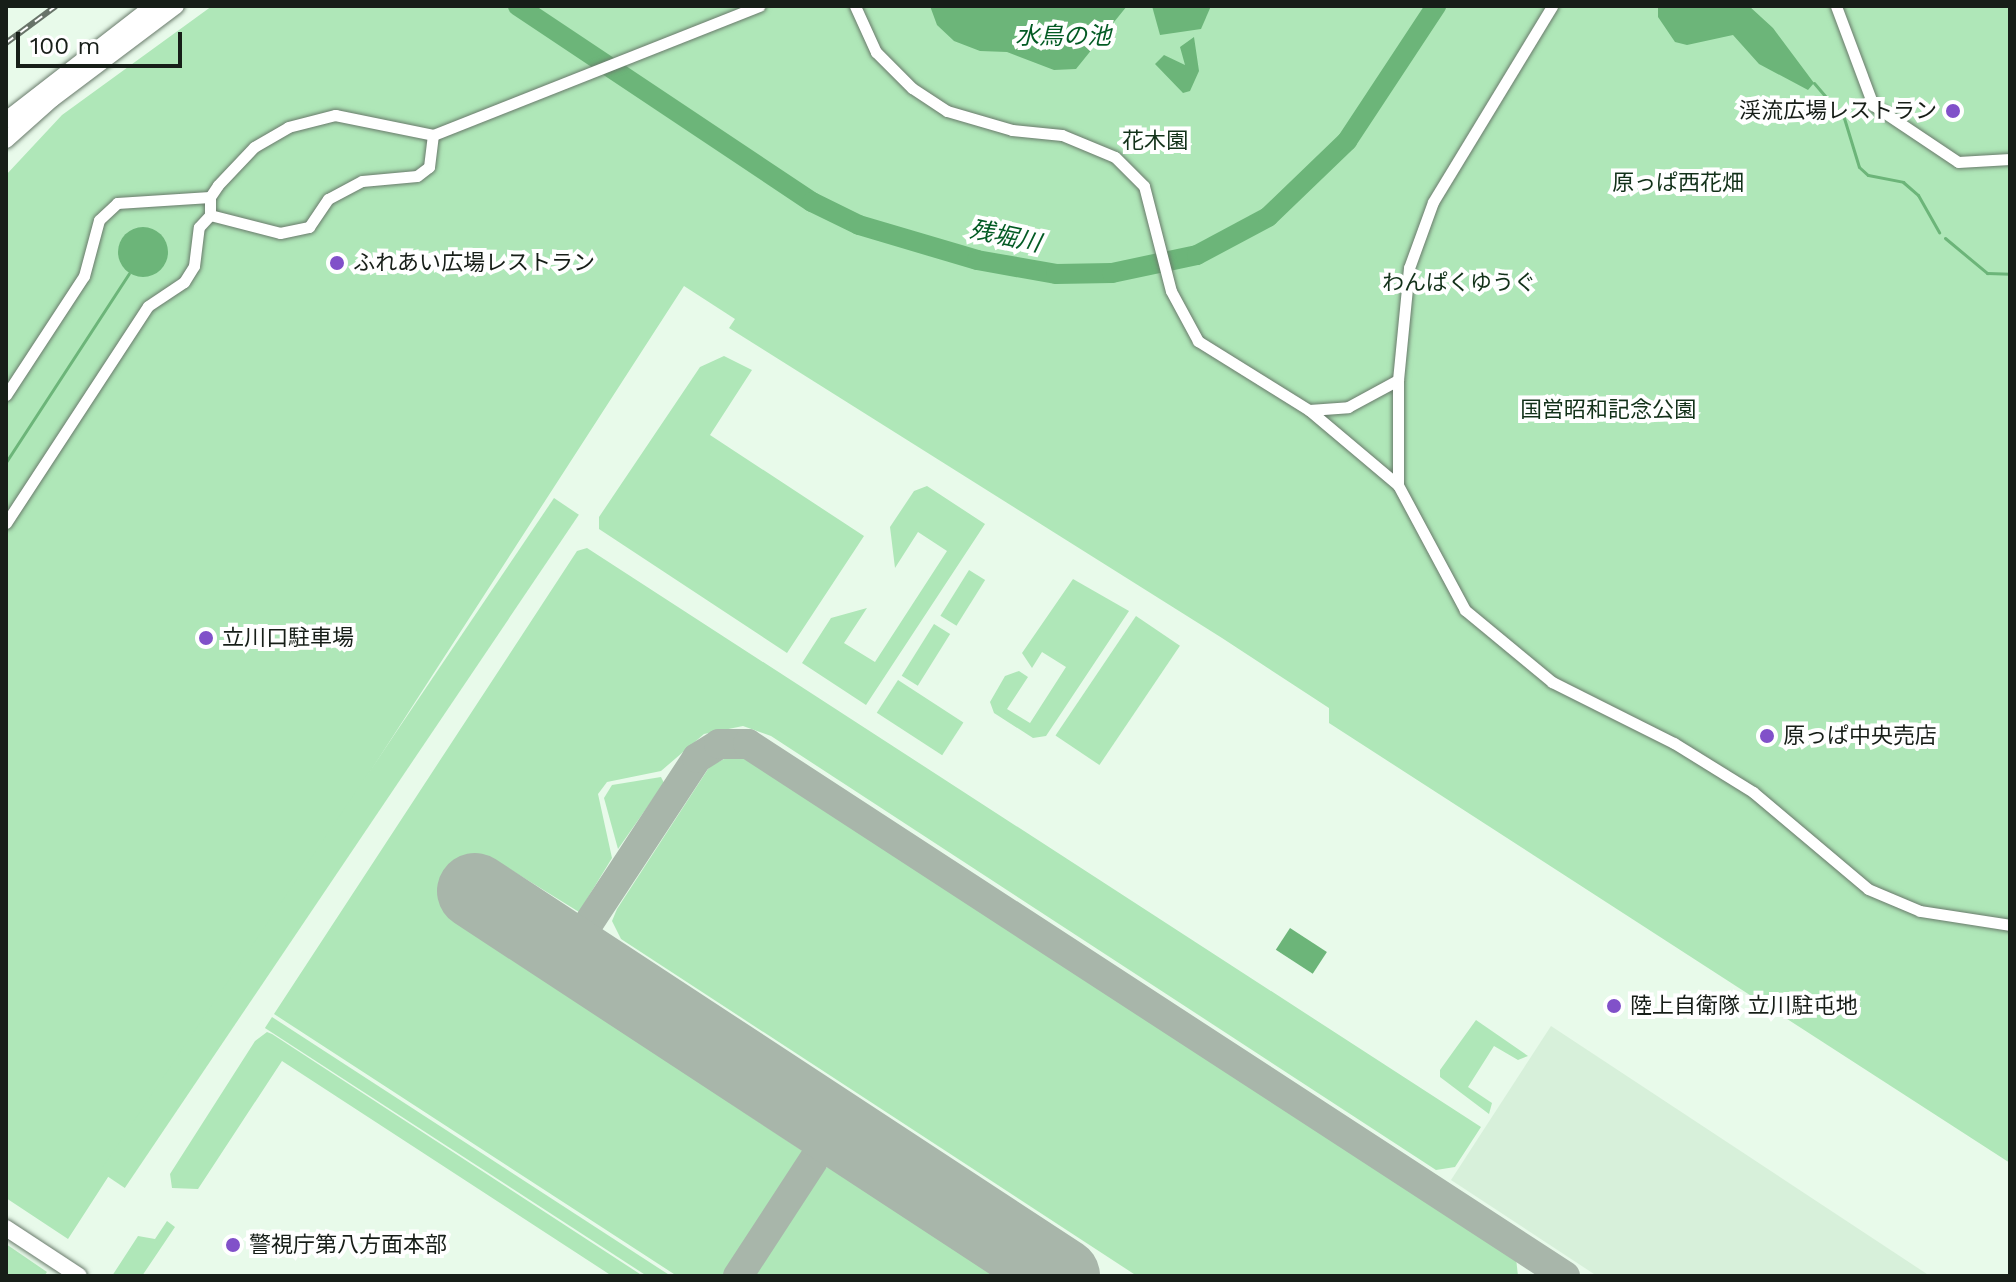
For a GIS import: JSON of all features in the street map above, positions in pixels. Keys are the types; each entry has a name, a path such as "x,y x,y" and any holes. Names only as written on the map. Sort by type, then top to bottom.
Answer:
{"main road":[{"path":"6,120 153,6"},
{"path":"6,140 61,91 176,6"},
{"path":"6,1228 79,1276"}],"street":[{"path":"6,523 148,306 184,282 194,266 199,227 210,215 210,197 254,147 288,127 335,115 433,135 759,6"},
{"path":"855,6 876,52 912,88 947,111 1012,130 1074,139 1115,157 1144,186 1172,285 1198,341 1309,410 1398,485 1465,610 1552,682 1674,743 1753,792 1868,889 1920,911 2010,925"},
{"path":"1398,485 1398,380 1409,268 1433,202 1552,6"},
{"path":"1836,6 1873,105 1958,162 2010,159"},
{"path":"210,215 280,233 309,227 328,199 362,181 417,176 429,167 433,135"},
{"path":"6,395 84,276 99,220 117,203 210,197"},
{"path":"1309,410 1348,407 1398,380"}],"shaded area":[{"path":"1551,1026 1930,1276 1597,1276 1451,1180"}],"green space":[{"name":"国営昭和記念公園","path":"212,6 2010,6 2010,1163 1329,723 1329,708 1222,638 729,328 735,319 684,286 68,1239 6,1198 6,175 62,115"},
{"path":"724,356 752,370 710,435 864,536 787,653 599,529 599,517 700,367"},
{"path":"927,486 985,524 866,705 802,663 831,618 867,608 844,643 875,662 947,551 918,532 895,568 890,527 914,491"},
{"path":"554,498 579,515 125,1188 100,1171"},
{"path":"587,548 1481,1127 1455,1167 1436,1170 771,736 743,726 704,734 661,771 607,782 598,794 612,858 579,912 495,860 455,920 804,1152 804,1165 732,1276 677,1276 274,1014 577,551"},
{"path":"969,570 985,580 956,626 940,616"},
{"path":"1073,579 1129,611 1046,736 1033,738 994,713 990,702 1005,676 1019,671 1028,677 1007,709 1030,723 1066,667 1042,652 1032,668 1022,653"},
{"path":"1136,616 1180,646 1099,765 1055,735"},
{"path":"934,624 950,634 918,686 902,676"},
{"path":"898,680 963,722 942,755 877,713"},
{"path":"732,755 757,761 1516,1258 1518,1276 1137,1276 621,939 612,921 617,909 710,766"},
{"path":"661,777 664,783 618,849 604,798 612,785"},
{"path":"272,1017 668,1274 647,1276 265,1028"},
{"path":"1476,1020 1528,1056 1518,1060 1494,1046 1468,1087 1492,1103 1489,1114 1440,1077 1440,1070"},
{"path":"267,1032 643,1276 612,1276 282,1061 198,1189 172,1188 170,1174 255,1041"},
{"path":"828,1167 999,1276 749,1276 815,1174"},
{"path":"167,1221 175,1227 142,1276 112,1276 138,1236 155,1239"},
{"path":"6,1244 47,1272 44,1276 6,1276"}],"water":[{"name":"水鳥の池","path":"930,6 1127,6 1076,69 1054,70 1007,52 980,51 954,41 937,25"},
{"name":"水鳥の池","path":"1152,6 1211,6 1201,29 1160,35"},
{"path":"1658,6 1749,6 1773,28 1814,83 1808,90 1759,64 1733,35 1687,45 1675,42 1658,17"},
{"name":"水鳥の池","path":"1194,37 1199,71 1190,91 1183,93 1155,64 1164,55 1185,65 1180,47"},
{"path":"143,227 161,234 168,252 161,270 143,277 125,270 118,252 125,234"},
{"path":"1290,928 1327,952 1313,974 1276,950"}],"waterway":[{"name":"残堀川","path":"518,6 812,202 859,225 977,260 1056,274 1112,273 1197,255 1268,217 1347,141 1436,6"},
{"path":"1814,83 1844,118 1859,167 1868,175 1903,182 1918,195 1939,232"},
{"path":"1945,238 1987,273 2010,274"},
{"path":"6,462 129,273"}],"taxiway":[{"path":"569,953 697,758 719,744 748,744 1565,1276"},
{"path":"738,1276 835,1127"}],"runway":[{"path":"475,891 1062,1276"}],"railway":[{"path":"6,43 56,6"}],"place":[{"name":"渓流広場レストラン","path":"1953,111"},
{"name":"ふれあい広場レストラン","path":"337,263"},
{"name":"立川口駐車場","path":"206,638"},
{"name":"原っぱ中央売店","path":"1767,736"},
{"name":"陸上自衛隊 立川駐屯地","path":"1614,1006"},
{"name":"警視庁第八方面本部","path":"233,1245"}],"park label":[{"name":"花木園","path":"1155,141"},
{"name":"原っぱ西花畑","path":"1678,183"},
{"name":"わんぱくゆうぐ","path":"1459,283"}]}
